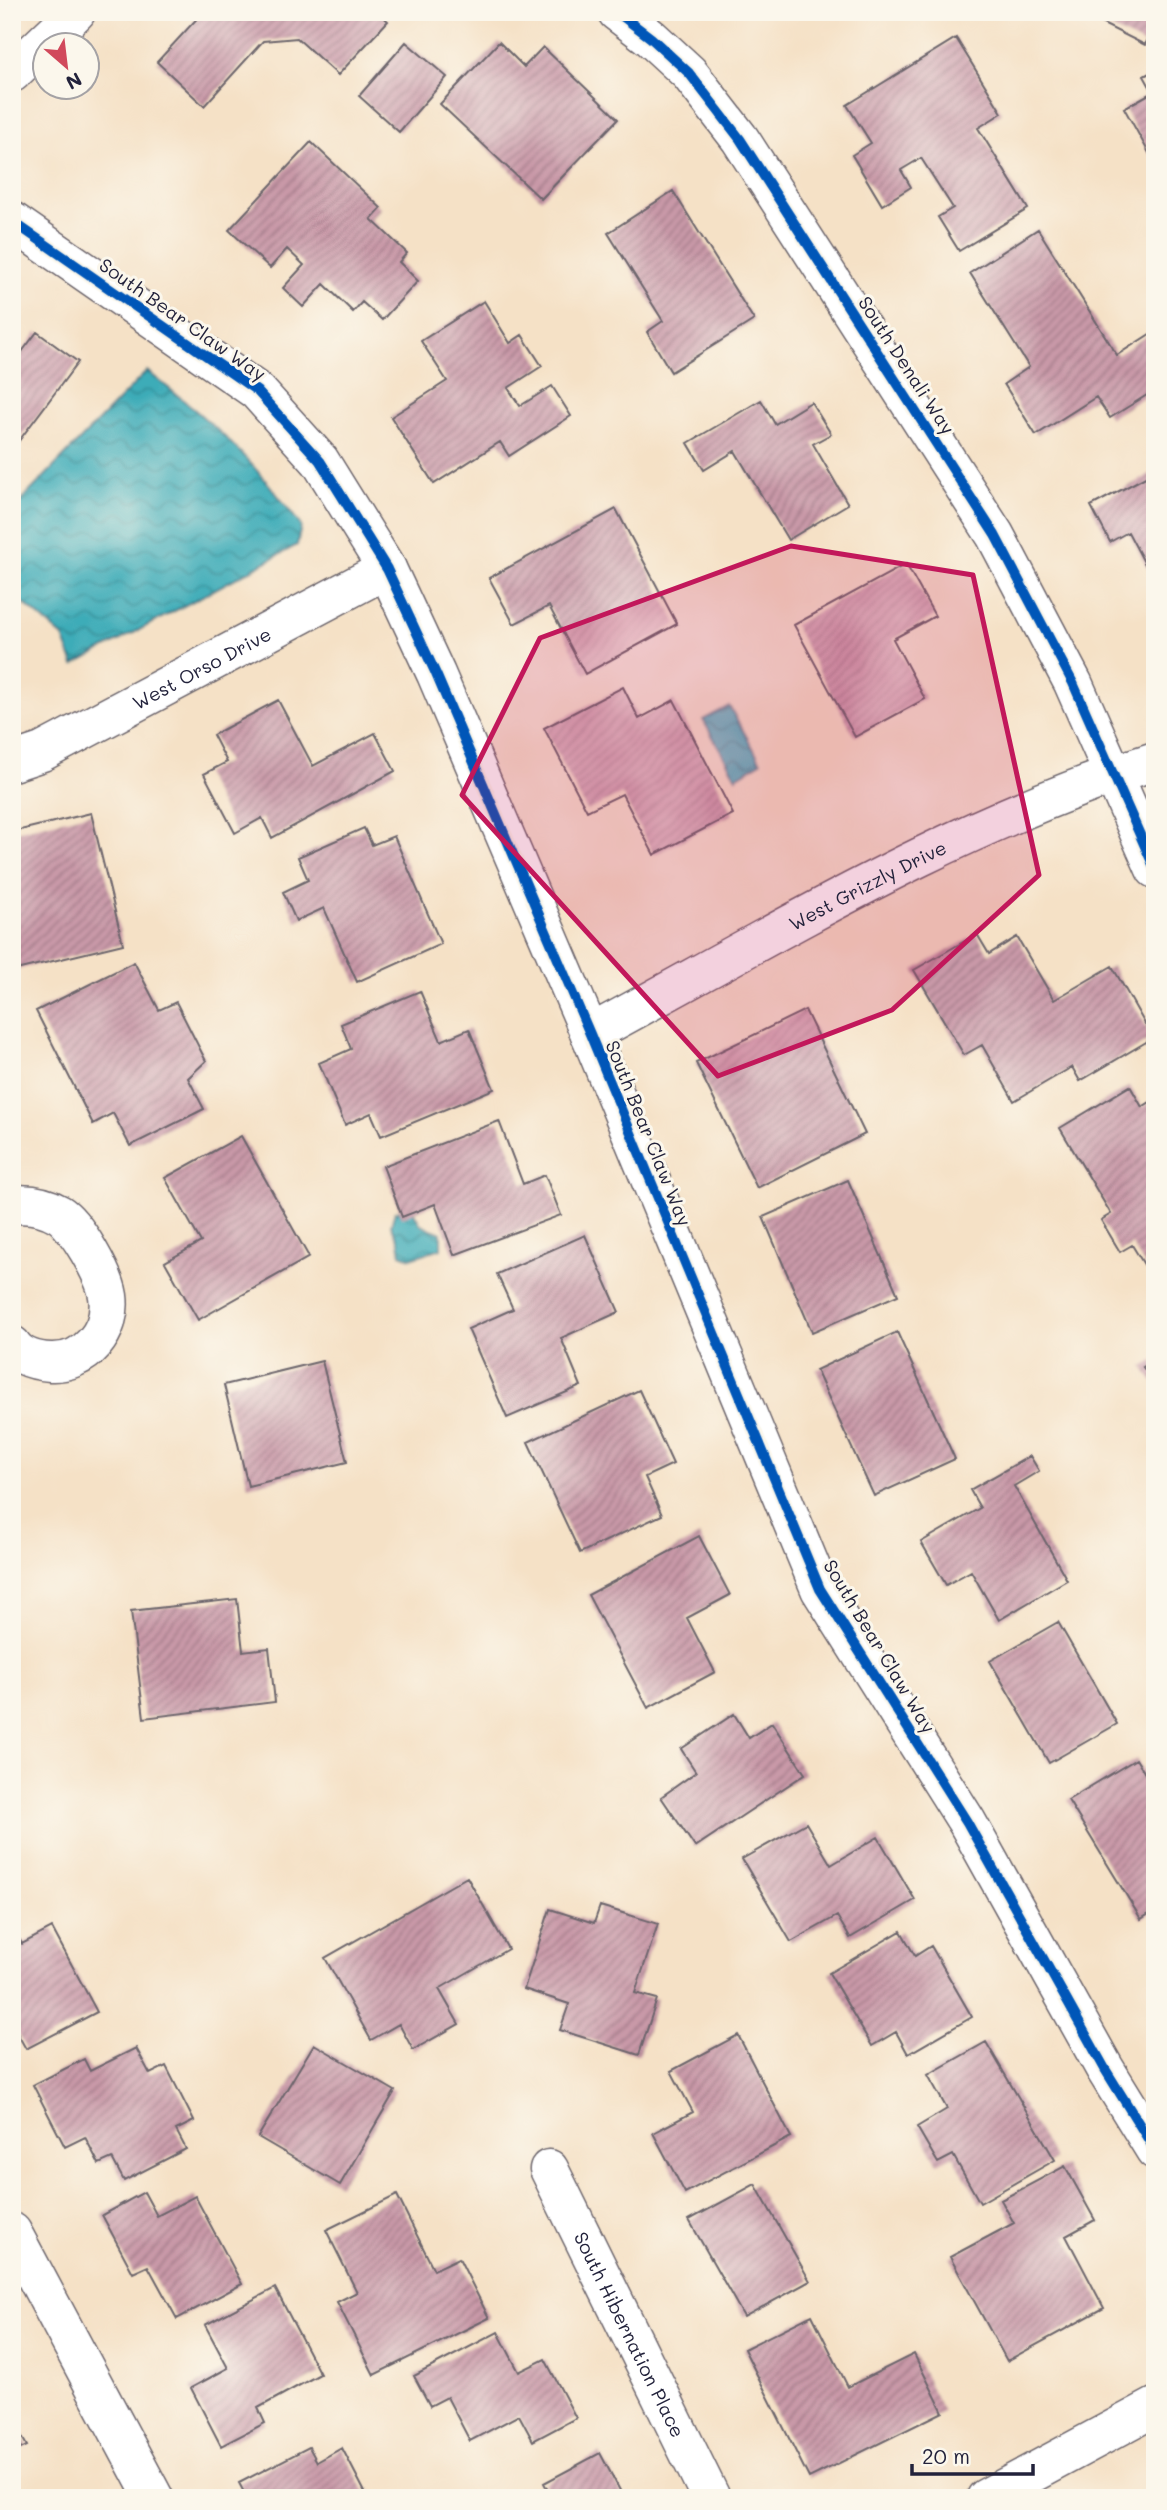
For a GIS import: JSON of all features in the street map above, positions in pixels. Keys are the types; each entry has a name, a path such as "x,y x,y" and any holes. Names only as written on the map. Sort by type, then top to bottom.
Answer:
{"street":[{"path":"12,73 76,12"},
{"name":"South Denali Way","path":"617,12 651,38 689,73 748,150 995,534 1073,683 1155,869"},
{"name":"South Bear Claw Way","path":"12,221 257,391 320,461 387,569 436,674 590,1034 820,1589 967,1822 1105,2069 1155,2150"},
{"name":"West Orso Drive","path":"12,762 42,752 387,569"},
{"name":"West Grizzly Drive","path":"590,1034 899,867 970,833 1113,774 1155,761"},
{"path":"12,1205 39,1205 61,1215 89,1252 108,1295 107,1319 96,1342 85,1354 62,1363 39,1362 16,1351 12,1345"},
{"name":"South Hibernation Place","path":"549,2169 711,2498"},
{"path":"12,2232 153,2498"},
{"path":"986,2498 1155,2407"}],"highlighted area":[{"path":"791,546 973,575 1039,875 892,1010 718,1076 462,795 540,638"}],"water":[{"path":"147,371 211,424 266,481 301,526 297,545 74,665 63,637 12,593 12,510"},
{"path":"729,706 761,762 736,777 703,720"},
{"path":"405,1209 413,1211 421,1225 441,1233 441,1248 411,1258 401,1254 399,1241 391,1225 395,1212"}],"building":[{"path":"203,12 378,12 388,21 338,75 297,38 263,41 204,106 157,62"},
{"path":"1094,12 1155,12 1155,26 1145,45 1091,18"},
{"path":"956,38 1002,113 978,128 1028,209 959,251 938,217 953,208 921,158 901,170 911,187 882,205 852,155 871,143 847,105"},
{"path":"406,42 447,77 399,132 359,96"},
{"path":"499,42 524,67 543,47 618,119 541,199 440,104"},
{"path":"1155,70 1155,164 1124,108 1153,92 1144,76"},
{"path":"311,142 381,208 371,219 407,253 399,262 418,281 382,320 362,302 353,312 324,284 303,307 283,288 304,265 287,249 270,268 229,230"},
{"path":"673,191 754,320 671,372 647,332 663,321 608,233"},
{"path":"1038,229 1117,355 1153,332 1155,390 1110,418 1096,397 1036,435 1004,384 1029,367 970,273"},
{"path":"484,301 510,343 522,335 542,366 508,388 520,406 552,386 571,416 509,456 500,442 434,484 391,417 447,381 421,341"},
{"path":"37,332 78,362 12,450 12,365"},
{"path":"761,400 775,424 811,402 831,434 813,444 848,504 788,540 735,451 704,470 688,443"},
{"path":"1155,472 1155,583 1128,532 1110,542 1091,506"},
{"path":"616,509 677,624 585,674 549,606 514,624 489,578"},
{"path":"906,564 935,616 893,639 925,699 855,737 794,625"},
{"path":"623,687 639,719 674,700 733,814 654,855 622,794 587,811 544,728"},
{"path":"278,700 313,766 375,733 395,771 272,838 262,818 235,833 204,774 227,762 213,735"},
{"path":"91,813 123,944 12,971 12,832"},
{"path":"364,828 372,845 394,836 441,944 357,982 324,908 296,921 283,892 308,880 298,857"},
{"path":"977,934 989,954 1017,937 1054,1000 1112,966 1153,1038 1080,1081 1072,1067 1014,1101 982,1045 964,1055 914,970"},
{"path":"134,962 159,1010 176,1002 206,1061 188,1078 204,1109 130,1146 113,1113 93,1124 36,1011"},
{"path":"420,991 441,1041 469,1029 494,1089 381,1136 371,1113 345,1125 319,1063 351,1049 341,1024"},
{"path":"805,1010 865,1134 757,1188 696,1063"},
{"path":"1130,1086 1142,1107 1155,1099 1155,1274 1151,1276 1132,1245 1120,1252 1101,1220 1111,1214 1060,1128"},
{"path":"499,1121 523,1184 545,1175 561,1215 454,1255 435,1204 402,1217 383,1166"},
{"path":"241,1136 309,1257 198,1320 165,1262 201,1242 165,1178"},
{"path":"848,1180 898,1295 812,1332 763,1217"},
{"path":"585,1235 619,1312 561,1338 581,1386 507,1418 468,1329 513,1309 497,1274"},
{"path":"897,1332 955,1459 874,1496 816,1370"},
{"path":"1155,1360 1155,1385 1143,1367"},
{"path":"322,1361 347,1462 248,1486 224,1385"},
{"path":"639,1390 673,1464 645,1477 662,1515 580,1553 528,1442"},
{"path":"1030,1456 1039,1471 1014,1486 1067,1580 999,1620 971,1571 946,1585 921,1542 980,1508 970,1490"},
{"path":"699,1536 730,1595 687,1618 715,1672 648,1708 588,1595"},
{"path":"237,1599 243,1651 269,1648 275,1702 144,1718 131,1611"},
{"path":"1058,1622 1117,1724 1049,1763 990,1661"},
{"path":"734,1714 749,1738 772,1723 805,1774 695,1847 661,1797 696,1772 681,1749"},
{"path":"1136,1759 1155,1790 1155,1910 1141,1919 1068,1800"},
{"path":"806,1823 831,1865 878,1837 915,1900 850,1938 837,1916 791,1942 742,1859"},
{"path":"467,1877 508,1949 439,1989 459,2024 413,2050 399,2024 371,2040 325,1958"},
{"path":"600,1906 658,1924 635,1993 657,1999 639,2055 560,2030 569,2004 524,1989 550,1909 594,1923"},
{"path":"52,1928 97,2012 26,2049 12,2024 12,1932 15,1931 22,1944"},
{"path":"901,1931 915,1956 931,1946 972,2017 908,2054 896,2032 872,2046 829,1973"},
{"path":"738,2035 791,2137 685,2193 653,2133 693,2112 671,2071"},
{"path":"986,2042 1055,2160 980,2203 953,2155 938,2163 917,2127 947,2109 928,2075"},
{"path":"314,2044 395,2091 340,2185 258,2137"},
{"path":"136,2048 150,2074 166,2066 194,2121 176,2130 186,2149 124,2181 112,2158 99,2164 85,2137 65,2147 33,2085 84,2059 90,2071"},
{"path":"1065,2166 1095,2220 1066,2236 1104,2308 1007,2361 950,2257 1014,2223 1001,2200"},
{"path":"755,2184 810,2281 744,2317 689,2220"},
{"path":"144,2192 157,2216 195,2196 242,2284 177,2319 148,2266 133,2273 102,2215"},
{"path":"397,2195 434,2270 459,2258 489,2318 374,2375 337,2302 357,2292 326,2230"},
{"path":"275,2288 320,2374 258,2408 265,2423 221,2446 191,2388 228,2368 205,2325"},
{"path":"812,2315 848,2387 914,2354 943,2412 809,2478 744,2349"},
{"path":"498,2332 519,2372 545,2359 576,2418 533,2441 519,2415 470,2441 447,2397 430,2406 414,2376"},
{"path":"12,2419 27,2446 12,2453"},
{"path":"309,2447 317,2462 342,2448 368,2498 247,2498 239,2483"},
{"path":"600,2453 624,2498 552,2498 544,2483"}],"cycle path":[{"path":"617,12 651,38 689,73 740,139 995,535 1073,683 1155,869"},
{"path":"12,221 257,391 320,461 387,569 436,674 590,1034 820,1589 967,1822 1105,2069 1155,2150"}]}
